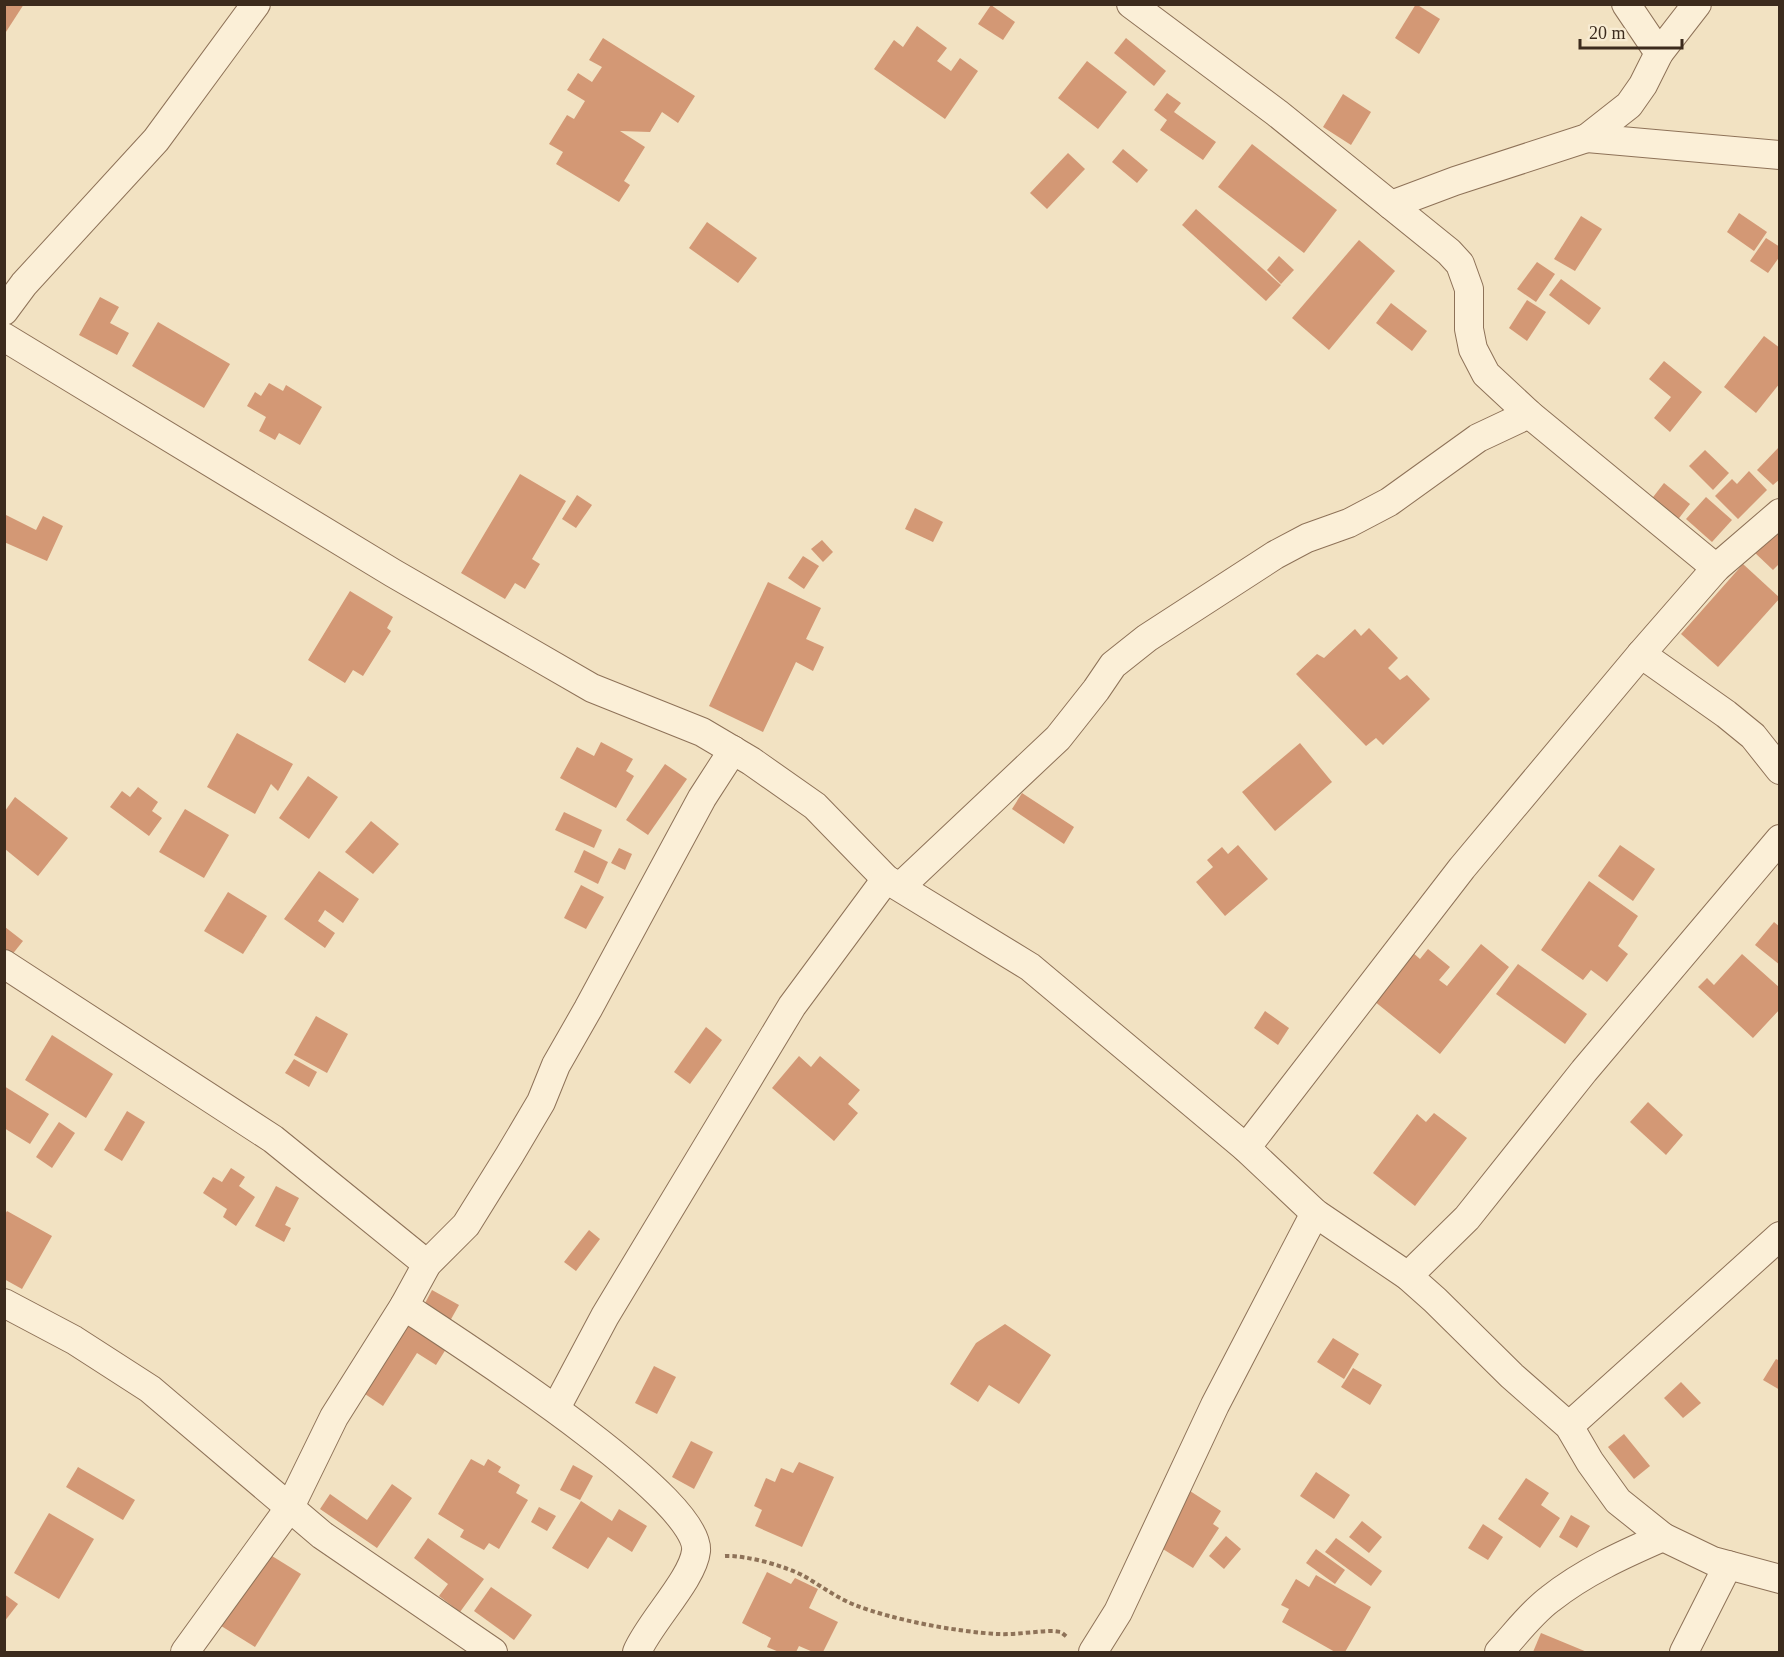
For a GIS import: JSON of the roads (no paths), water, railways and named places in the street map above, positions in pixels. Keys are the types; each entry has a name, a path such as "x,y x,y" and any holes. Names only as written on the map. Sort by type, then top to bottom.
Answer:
{"street":[{"path":"4,311 24,284 156,140 256,4"},
{"path":"1131,4 1276,113 1449,252 1460,264 1469,289 1469,329 1473,349 1486,374 1530,414 1716,568"},
{"path":"1626,4 1659,53"},
{"path":"1391,205 1455,181 1587,138 1629,105 1643,85 1659,53 1697,4"},
{"path":"1587,138 1779,155"},
{"path":"4,337 393,573 592,688 702,732 751,761 815,806 893,883 1030,967 1246,1148 1315,1213 1408,1276 1512,1376 1569,1426 1590,1462 1618,1501 1664,1537 1713,1561 1779,1579"},
{"path":"556,1408 605,1316 792,1006 893,883 1058,738 1113,665 1147,638 1275,555 1307,538 1349,523 1389,502 1478,438 1530,414"},
{"path":"1246,1148 1462,868 1641,654 1716,568 1779,513"},
{"path":"1641,654 1726,714 1753,736 1779,770"},
{"path":"185,1653 290,1507 334,1416 428,1264 466,1225 525,1129 541,1102 556,1065 702,798 733,750"},
{"path":"1408,1276 1467,1218 1584,1071 1779,839"},
{"path":"4,964 273,1139 428,1264"},
{"path":"1082,1646 1118,1611 1215,1405 1315,1213"},
{"path":"1569,1426 1779,1236"},
{"path":"4,1303 74,1340 150,1389 322,1534 493,1653"},
{"path":"404,1306 556,1408 657,1491 689,1529 696,1549 694,1557 683,1581 667,1602 637,1653"},
{"path":"1499,1653 1549,1600 1582,1576 1664,1537"},
{"path":"1684,1653 1728,1565"}]}
